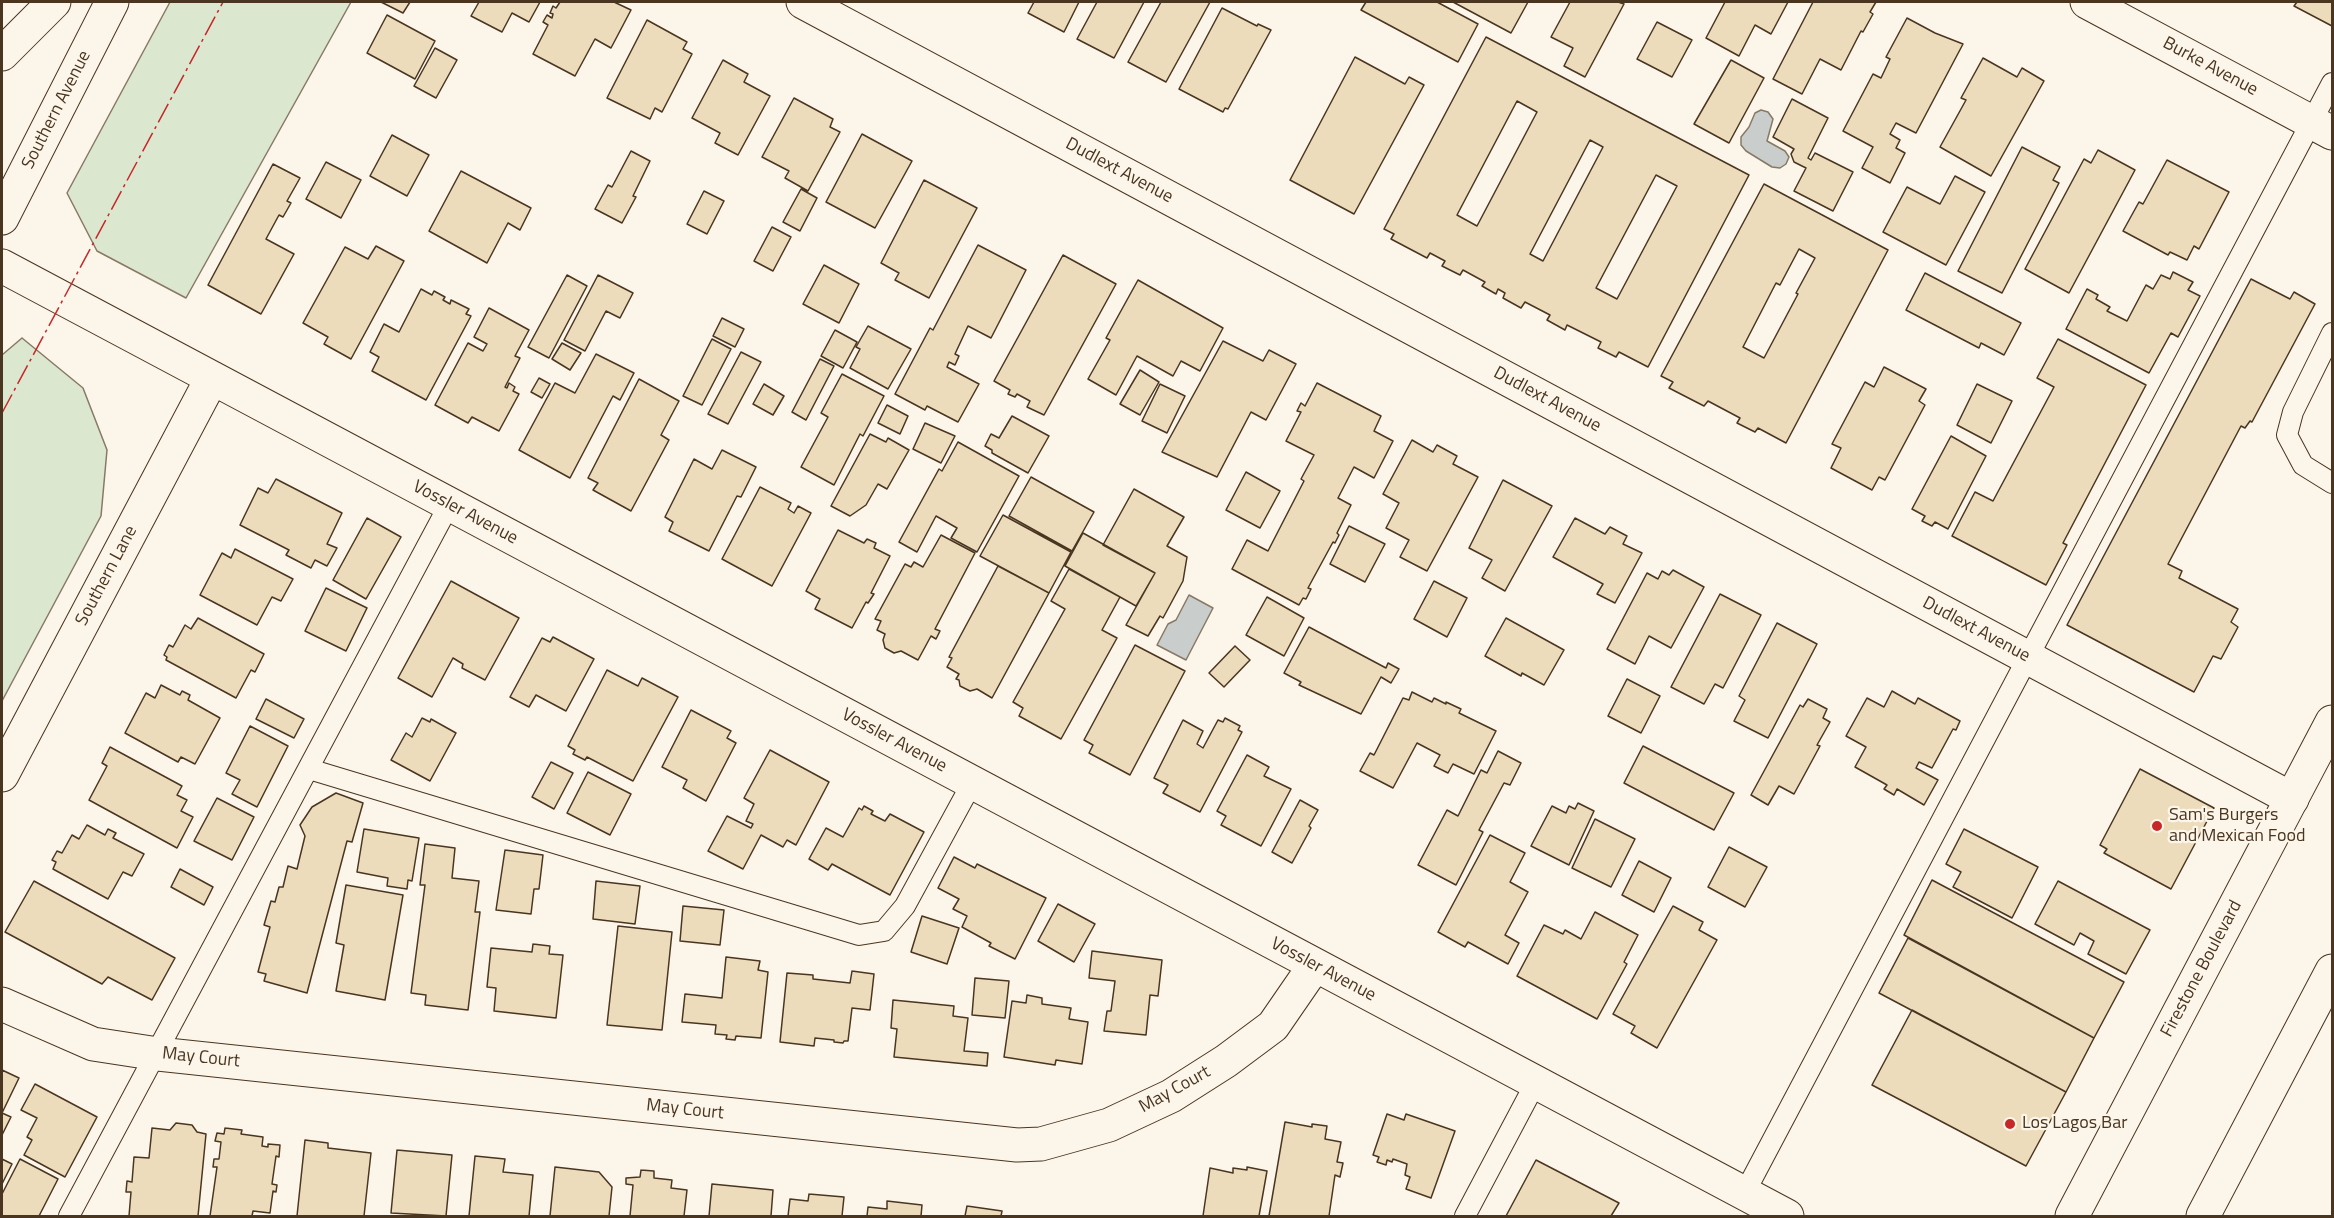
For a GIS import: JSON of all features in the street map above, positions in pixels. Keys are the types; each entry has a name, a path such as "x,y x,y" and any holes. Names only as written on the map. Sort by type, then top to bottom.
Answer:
{"street":[{"path":"2,54 54,2"},
{"name":"Southern Avenue","path":"2,218 112,2"},
{"name":"Dudlext Avenue","path":"803,2 2292,799"},
{"name":"Burke Avenue","path":"2087,2 2322,127"},
{"name":"Vossler Avenue","path":"2,266 1787,1216"},
{"name":"Southern Lane","path":"2,775 212,378"},
{"name":"Firestone Boulevard","path":"2072,1216 2332,722"},
{"name":"May Court","path":"2,1004 93,1044 158,1054 1005,1143 1041,1144 1109,1125 1171,1096 1226,1061 1273,1026 1315,965"},
{"path":"2204,1216 2332,971"}],"lane":[{"path":"1744,1194 2028,657 2322,127 2332,83"},
{"path":"2332,333 2293,412 2287,435 2303,465 2332,483"},
{"path":"69,1216 158,1054 449,505"},
{"path":"309,769 860,935 884,931 905,906 972,783"},
{"path":"1465,1216 1536,1082"}],"green space":[{"path":"170,2 351,2 186,298 97,251 67,193"},
{"path":"22,338 83,388 107,450 101,516 2,701 2,355"}],"shaded area":[{"path":"1761,110 1768,112 1773,119 1767,141 1785,151 1789,157 1786,164 1780,168 1772,167 1746,151 1741,145 1741,137 1749,127 1755,113"},
{"path":"1189,595 1213,608 1186,660 1157,645 1168,624 1176,620"}],"building":[{"path":"381,2 410,2 403,13"},
{"path":"479,2 540,2 529,22 512,13 502,32 471,16"},
{"path":"560,2 614,2 631,10 611,48 595,39 575,76 533,54 548,25 543,22 547,15 552,18 553,14 550,13 553,6 556,8"},
{"path":"1034,2 1079,2 1064,32 1028,13"},
{"path":"1097,2 1144,2 1114,58 1077,39"},
{"path":"1161,2 1210,2 1166,82 1128,62"},
{"path":"1366,2 1437,2 1478,24 1458,62 1361,10"},
{"path":"1453,2 1528,2 1511,33"},
{"path":"1570,2 1624,4 1585,77 1564,66 1573,48 1551,37"},
{"path":"1725,2 1788,2 1771,34 1755,25 1739,56 1706,38"},
{"path":"1813,2 1876,2 1870,12 1873,14 1863,32 1861,31 1841,70 1820,59 1802,94 1773,79"},
{"path":"2297,2 2332,2 2332,26 2294,6"},
{"path":"1222,8 1257,26 1258,24 1271,30 1228,109 1225,108 1223,112 1179,89"},
{"path":"387,15 435,41 415,79 367,53"},
{"path":"1907,18 1935,33 1963,44 1916,133 1896,123 1890,134 1900,140 1896,148 1905,153 1890,183 1862,168 1873,147 1843,131 1873,74 1881,78 1890,59 1886,57"},
{"path":"647,20 687,42 683,49 692,54 662,112 655,108 650,119 607,98"},
{"path":"1657,22 1692,40 1672,77 1637,59"},
{"path":"1486,37 1749,175 1648,367 1619,352 1616,357 1598,348 1601,342 1567,325 1565,330 1547,320 1550,315 1525,302 1521,308 1503,298 1505,293 1498,289 1496,294 1482,286 1485,282 1463,270 1460,275 1442,266 1445,261 1430,253 1427,258 1391,239 1394,234 1384,229","holes":["1517,101 1537,112 1477,226 1457,215","1590,140 1603,147 1543,261 1530,254","1656,175 1677,186 1617,299 1596,288"]},
{"path":"435,48 457,60 436,98 414,86"},
{"path":"1355,57 1405,84 1409,77 1424,85 1354,214 1290,180"},
{"path":"1983,58 2017,77 2022,68 2044,81 1991,176 1940,147 1966,100 1961,98"},
{"path":"723,60 748,74 744,82 770,96 738,155 715,143 720,133 692,118"},
{"path":"1731,60 1764,78 1729,143 1694,124"},
{"path":"794,98 833,119 830,127 840,132 808,191 785,178 789,171 762,157"},
{"path":"1792,99 1828,118 1808,158 1811,160 1815,153 1853,172 1833,211 1794,191 1806,168 1794,162 1791,154 1794,149 1773,137"},
{"path":"862,134 912,161 875,228 826,202"},
{"path":"392,135 429,155 407,196 370,176"},
{"path":"2022,147 2060,167 2053,180 2059,183 2002,293 1958,271"},
{"path":"2098,150 2135,170 2069,293 2025,269 2084,159 2091,163"},
{"path":"631,151 650,161 633,196 636,197 622,223 595,209 608,185 612,187"},
{"path":"2167,160 2229,192 2199,249 2194,246 2187,260 2170,252 2168,255 2123,231 2139,202 2143,204"},
{"path":"326,162 361,180 341,218 306,199"},
{"path":"273,164 300,178 287,201 291,203 283,217 279,215 266,239 294,254 261,314 208,285"},
{"path":"461,171 531,208 520,230 508,223 487,263 429,231"},
{"path":"1955,176 1985,192 1946,265 1883,232 1907,187 1940,204"},
{"path":"924,180 977,208 929,298 895,280 899,273 881,263"},
{"path":"1764,184 1888,250 1786,443 1758,428 1755,432 1737,423 1740,418 1708,401 1704,406 1669,388 1673,382 1661,376","holes":["1799,249 1815,258 1764,358 1743,347 1776,283 1780,285"]},
{"path":"801,189 817,198 800,231 783,222"},
{"path":"704,191 724,201 707,234 687,224"},
{"path":"772,227 791,237 773,271 754,261"},
{"path":"978,245 1026,270 991,338 968,326 955,354 959,356 955,365 949,362 947,367 979,384 958,422 927,406 925,410 895,394 930,328 933,330"},
{"path":"376,246 404,261 351,359 324,344 328,337 303,323 345,247 368,259"},
{"path":"1063,255 1116,284 1044,415 1027,407 1030,401 1017,394 1015,397 1008,394 1010,390 994,381"},
{"path":"824,265 859,284 839,323 803,304"},
{"path":"2173,272 2193,282 2188,290 2200,296 2178,337 2171,333 2149,373 2066,329 2087,289 2098,295 2096,299 2110,307 2107,311 2127,321 2146,285 2153,289 2161,275 2170,279"},
{"path":"1925,273 2021,323 2004,355 1981,343 1979,348 1906,310"},
{"path":"567,275 587,286 549,358 528,347"},
{"path":"598,275 633,293 620,318 606,311 585,351 564,340"},
{"path":"2251,279 2290,299 2294,292 2315,304 2252,422 2250,421 2245,428 2241,426 2168,564 2182,571 2179,578 2238,609 2231,622 2238,627 2221,659 2213,656 2194,692 2067,625"},
{"path":"1138,280 1223,328 1200,371 1181,361 1173,376 1137,356 1116,395 1088,379 1110,340 1106,338"},
{"path":"421,289 432,295 434,291 445,297 443,300 450,304 451,300 469,309 466,314 471,316 426,400 372,371 379,357 370,352 384,324 399,332"},
{"path":"489,308 529,330 515,356 520,358 505,387 507,388 509,383 515,387 513,391 519,394 499,431 472,417 468,423 435,405 468,343 483,351 487,344 474,337"},
{"path":"722,318 744,329 735,347 713,336"},
{"path":"868,326 911,349 888,389 850,368 860,349 856,347"},
{"path":"835,330 857,342 843,368 821,356"},
{"path":"712,339 731,349 702,405 683,396"},
{"path":"2058,339 2146,385 2063,543 2067,545 2046,585 1952,536 1975,492 1993,501 2054,387 2037,378"},
{"path":"1223,341 1263,361 1269,350 1296,364 1266,420 1251,412 1217,477 1162,452"},
{"path":"562,343 581,353 570,370 552,359"},
{"path":"741,352 761,362 728,424 708,414"},
{"path":"596,354 634,373 620,400 613,396 570,478 519,450 555,383 575,393"},
{"path":"820,359 834,366 806,420 792,412"},
{"path":"1884,367 1926,389 1919,401 1925,405 1885,480 1879,477 1872,490 1831,468 1841,448 1832,444 1865,382 1874,387"},
{"path":"1140,370 1159,382 1140,415 1120,404"},
{"path":"842,374 884,396 863,436 860,434 834,485 801,467 828,417 821,413"},
{"path":"539,378 550,384 542,398 531,392"},
{"path":"639,379 679,401 661,435 669,440 631,511 593,490 598,483 588,478"},
{"path":"1317,383 1381,416 1374,431 1393,441 1374,478 1354,467 1338,498 1351,505 1337,533 1339,535 1335,543 1333,542 1308,588 1311,589 1306,599 1303,598 1299,605 1232,569 1247,540 1268,551 1304,481 1301,479 1314,455 1286,441 1301,412 1297,411 1301,403 1305,406"},
{"path":"764,384 784,396 773,415 753,404"},
{"path":"1160,384 1185,396 1167,433 1142,421"},
{"path":"1977,384 2012,401 1991,443 1957,425"},
{"path":"887,405 908,416 900,434 878,423"},
{"path":"1012,416 1049,436 1028,473 992,453 992,450 985,446 991,434 999,438"},
{"path":"925,423 955,436 941,463 913,449"},
{"path":"870,434 886,442 888,438 909,450 887,489 878,484 866,505 850,516 831,506"},
{"path":"1951,436 1986,456 1948,529 1935,522 1932,526 1922,521 1925,516 1912,509"},
{"path":"1412,440 1433,452 1437,445 1457,456 1453,464 1478,477 1427,571 1400,557 1409,540 1386,528 1399,503 1383,494"},
{"path":"958,442 1019,476 977,552 951,538 957,528 936,516 917,552 899,542 939,469 942,471"},
{"path":"722,450 756,467 741,497 737,496 709,551 669,531 673,522 665,517 694,459 712,469"},
{"path":"1246,472 1280,491 1260,528 1226,510"},
{"path":"1031,477 1094,512 1072,551 1009,516"},
{"path":"276,479 342,513 327,544 337,548 327,566 315,560 311,568 286,555 289,550 240,525 258,488 268,493"},
{"path":"1503,480 1552,506 1505,591 1482,578 1492,560 1469,548"},
{"path":"760,487 791,503 788,509 794,513 798,506 811,513 772,586 722,559"},
{"path":"1134,489 1184,517 1167,546 1187,557 1183,581 1163,618 1160,616 1148,636 1126,625 1155,573 1103,545"},
{"path":"1003,515 1071,552 1049,593 980,556"},
{"path":"367,518 401,537 366,599 333,580"},
{"path":"1575,518 1605,534 1610,527 1627,536 1623,544 1642,553 1615,603 1597,594 1603,584 1553,557"},
{"path":"1349,526 1385,544 1365,582 1330,564"},
{"path":"838,530 864,543 867,539 876,543 874,548 890,556 871,593 874,594 868,603 866,602 852,628 815,609 820,599 806,591"},
{"path":"1083,533 1155,573 1136,606 1065,566"},
{"path":"941,535 975,553 935,629 940,631 936,639 931,636 918,660 901,651 894,653 885,648 883,640 885,634 877,630 881,621 875,619 905,564 911,567 914,562 923,567"},
{"path":"235,549 293,579 281,601 272,597 257,625 200,595 222,553 231,558"},
{"path":"998,566 1049,593 992,698 977,689 970,691 960,686 959,680 956,679 959,674 947,667 952,658 949,657"},
{"path":"1069,569 1120,597 1102,630 1117,638 1061,739 1019,716 1023,708 1013,702 1065,609 1051,601"},
{"path":"1673,570 1704,587 1671,648 1649,636 1635,664 1607,649 1647,573 1658,579 1662,571 1669,575"},
{"path":"451,581 519,618 485,680 462,668 463,664 453,658 432,697 398,678"},
{"path":"1434,581 1467,598 1447,637 1414,619"},
{"path":"326,588 367,608 346,651 305,631"},
{"path":"1720,594 1761,615 1723,688 1715,684 1704,704 1671,687"},
{"path":"1267,597 1304,618 1284,656 1246,635"},
{"path":"198,618 264,654 255,672 251,670 236,698 166,660 167,657 164,655 169,645 173,647 185,625 191,629"},
{"path":"1506,618 1564,650 1544,685 1522,673 1521,676 1485,656"},
{"path":"1777,623 1817,644 1768,738 1734,721 1745,700 1739,696"},
{"path":"1309,627 1386,668 1388,663 1399,669 1391,683 1381,677 1361,714 1299,685 1301,682 1284,673"},
{"path":"553,637 594,659 566,711 536,695 529,707 510,697 542,638 550,642"},
{"path":"1135,645 1185,671 1130,775 1089,753 1093,745 1084,740"},
{"path":"1235,646 1250,660 1224,687 1209,673"},
{"path":"607,670 638,686 642,678 678,697 633,781 587,757 585,760 573,754 575,750 568,746"},
{"path":"1627,679 1660,696 1641,733 1608,716"},
{"path":"161,685 180,695 182,691 190,695 188,700 220,718 195,764 181,757 178,762 125,733 146,693 155,698"},
{"path":"1892,691 1915,704 1918,698 1960,721 1956,730 1953,729 1932,768 1919,762 1916,768 1938,780 1924,805 1897,789 1894,795 1884,789 1887,785 1855,767 1866,747 1846,736 1867,698 1884,707"},
{"path":"1412,692 1432,702 1434,698 1446,704 1446,702 1461,709 1459,713 1496,731 1474,774 1453,764 1448,773 1434,766 1440,755 1417,743 1393,788 1360,771 1370,753 1374,755 1403,698 1409,700"},
{"path":"266,699 304,719 294,738 256,719"},
{"path":"1808,699 1827,709 1823,718 1830,722 1794,794 1779,786 1768,805 1751,795 1800,705 1803,707"},
{"path":"691,710 731,731 727,738 736,743 706,801 683,788 687,780 662,767"},
{"path":"422,718 430,722 431,719 456,733 430,781 391,760 406,733 412,737"},
{"path":"1225,718 1240,726 1238,730 1242,732 1200,812 1163,793 1168,785 1154,778 1183,720 1203,731 1197,744 1203,748 1218,720 1223,722"},
{"path":"250,726 288,746 257,807 232,794 240,780 226,773"},
{"path":"1643,746 1734,793 1714,830 1624,783"},
{"path":"110,747 182,786 177,795 187,800 181,811 193,817 177,848 89,800 107,766 102,763"},
{"path":"770,750 829,782 796,845 787,840 783,847 761,835 743,869 708,851 727,816 751,828 753,824 746,821 754,804 744,798"},
{"path":"1498,751 1521,763 1510,785 1504,783 1479,830 1483,832 1456,885 1418,865 1447,810 1458,816 1481,770 1487,773"},
{"path":"1247,755 1269,767 1264,776 1291,789 1261,846 1221,825 1226,816 1217,811"},
{"path":"551,762 573,773 554,809 532,797"},
{"name":"Sam's Burgers and Mexican Food","path":"2140,769 2214,808 2171,889 2104,853 2107,849 2100,845"},
{"path":"588,772 631,794 610,835 567,813"},
{"path":"336,793 363,803 352,842 347,841 307,993 264,981 266,974 258,972 270,927 264,925 271,901 275,902 279,887 283,887 288,866 297,869 305,836 300,825 312,807"},
{"path":"217,798 254,817 232,860 194,841"},
{"path":"1300,800 1318,810 1292,863 1272,852"},
{"path":"1578,803 1594,811 1569,865 1531,846 1552,806 1566,813 1569,806 1575,809"},
{"path":"864,806 873,811 871,814 885,821 890,814 924,832 890,895 832,864 828,870 809,859 826,828 843,837 859,808 862,810"},
{"path":"1595,819 1635,839 1611,887 1572,868"},
{"path":"87,825 105,835 108,829 116,833 113,838 144,854 132,876 123,872 108,899 53,869 56,862 52,860 57,851 62,853 72,835 79,839"},
{"path":"364,829 419,838 412,881 408,880 407,889 387,886 388,878 357,872"},
{"path":"1964,829 2038,867 2012,918 1953,887 1961,872 1946,864"},
{"path":"1490,835 1525,853 1510,882 1528,892 1505,935 1519,943 1508,964 1468,942 1465,947 1438,932"},
{"path":"425,844 455,848 452,878 479,881 475,912 480,912 468,1010 425,1005 426,995 411,993 425,885 420,885"},
{"path":"1729,847 1767,867 1745,907 1708,887"},
{"path":"505,850 543,855 539,889 534,889 531,914 496,910"},
{"path":"954,857 975,868 977,864 1046,898 1015,959 989,946 991,943 962,927 967,916 953,909 959,899 938,888"},
{"path":"1639,861 1671,878 1654,912 1622,895"},
{"path":"180,869 213,887 204,905 171,887"},
{"path":"1932,880 2124,982 2094,1038 1904,935"},
{"path":"34,881 175,958 152,1000 108,977 102,984 5,932"},
{"path":"596,881 640,886 635,924 593,919"},
{"path":"2058,881 2150,930 2126,974 2088,954 2094,941 2080,933 2074,945 2035,924"},
{"path":"346,885 403,895 385,1000 336,991 344,945 336,943"},
{"path":"1058,904 1095,924 1074,962 1038,941"},
{"path":"683,906 724,910 720,945 680,941"},
{"path":"1673,906 1703,922 1699,930 1717,940 1657,1048 1631,1033 1635,1026 1613,1014"},
{"path":"1595,912 1638,935 1624,962 1627,964 1597,1019 1517,976 1544,925 1563,934 1565,930 1581,939"},
{"path":"922,916 959,928 947,964 911,952"},
{"path":"618,926 672,932 662,1030 607,1025"},
{"path":"1908,938 2094,1038 2066,1092 1879,993"},
{"path":"533,944 550,946 549,954 563,955 556,1018 494,1011 496,988 487,987 491,948 532,952"},
{"path":"1092,951 1162,960 1158,996 1150,995 1146,1035 1104,1031 1107,1011 1111,1011 1115,981 1089,978"},
{"path":"726,957 760,961 758,970 768,972 761,1038 736,1036 735,1040 726,1039 727,1035 715,1034 716,1025 682,1022 685,994 722,998"},
{"path":"852,971 874,974 870,1010 852,1008 848,1041 843,1043 815,1038 814,1046 780,1042 787,973 813,975 813,979 850,983"},
{"path":"975,978 1009,981 1005,1018 972,1015"},
{"path":"1027,995 1042,998 1042,1004 1071,1008 1069,1019 1088,1022 1082,1064 1056,1060 1055,1065 1004,1057 1012,1001 1026,1003"},
{"path":"893,1000 954,1006 953,1016 968,1018 964,1051 988,1053 987,1066 894,1057 897,1029 891,1028"},
{"path":"1912,1010 2066,1092 2026,1166 1872,1085"},
{"path":"2,1070 19,1078 2,1113"},
{"path":"35,1084 97,1117 65,1177 24,1155 32,1140 27,1137 37,1118 21,1110"},
{"path":"2,1113 11,1117 2,1135"},
{"path":"1387,1114 1404,1120 1406,1114 1455,1131 1431,1198 1406,1189 1410,1177 1405,1175 1407,1164 1393,1159 1392,1162 1387,1160 1386,1165 1377,1162 1379,1157 1373,1155"},
{"path":"1285,1122 1312,1127 1312,1124 1327,1126 1325,1139 1341,1142 1337,1162 1343,1163 1340,1177 1335,1175 1329,1216 1269,1216"},
{"path":"176,1123 192,1125 197,1132 206,1134 198,1216 129,1216 131,1192 126,1192 127,1181 132,1182 134,1157 149,1158 152,1128 170,1130"},
{"path":"225,1128 242,1130 241,1134 263,1137 262,1146 280,1145 272,1184 277,1185 276,1192 273,1191 270,1213 253,1211 252,1216 210,1216 217,1167 213,1167 214,1159 219,1159 221,1142 215,1141 217,1133 224,1134"},
{"path":"305,1140 328,1143 328,1148 371,1153 364,1216 297,1216"},
{"path":"397,1150 452,1155 446,1216 391,1213"},
{"path":"475,1156 505,1159 503,1172 533,1175 529,1216 469,1216"},
{"path":"2,1159 12,1164 2,1184"},
{"path":"20,1159 58,1179 39,1216 2,1216 2,1194"},
{"path":"1536,1160 1619,1203 1611,1216 1506,1216"},
{"path":"555,1167 599,1172 612,1187 609,1216 550,1216"},
{"path":"1247,1167 1267,1171 1259,1216 1203,1216 1210,1168 1233,1173 1233,1168 1247,1170"},
{"path":"641,1170 654,1171 654,1178 672,1180 671,1188 687,1190 684,1216 630,1216 633,1185 626,1184 626,1178 640,1177"},
{"path":"712,1184 773,1190 771,1216 709,1216"},
{"path":"809,1194 844,1197 842,1216 788,1216 790,1199 808,1201"},
{"path":"887,1201 922,1205 921,1216 867,1216 868,1207 887,1209"},
{"path":"967,1206 1002,1211 1001,1216 965,1216"}],"power":[{"path":"2,413 223,2"}],"place":[{"name":"Sam's Burgers and Mexican Food","path":"2157,826"},
{"name":"Los Lagos Bar","path":"2010,1124"}]}
